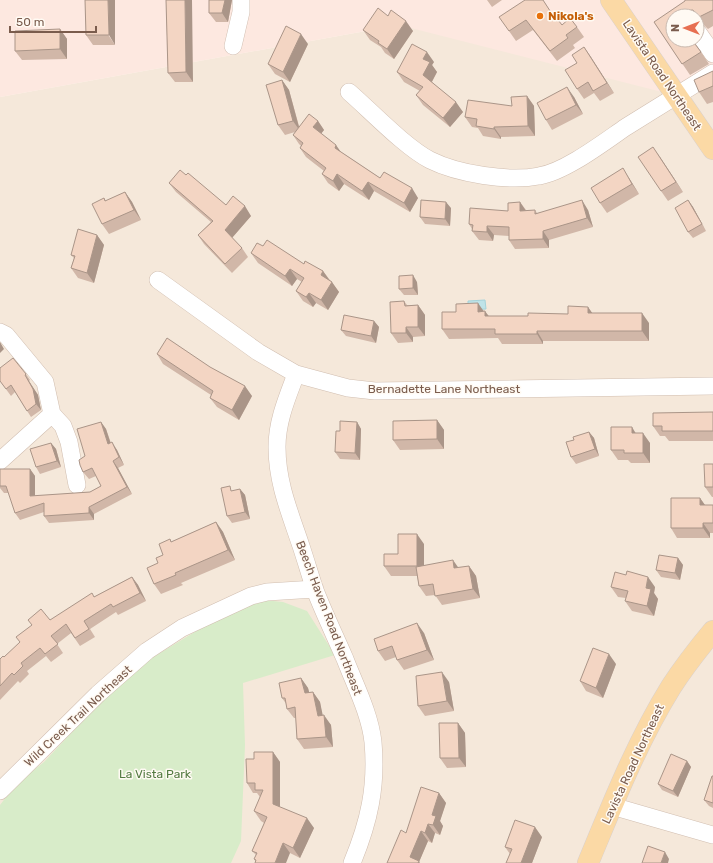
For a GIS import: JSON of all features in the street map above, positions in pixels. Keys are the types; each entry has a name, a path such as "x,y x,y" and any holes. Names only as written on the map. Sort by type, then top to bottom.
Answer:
{"main road":[{"name":"Lavista Road Northeast","path":"611,0 713,149"},
{"name":"Lavista Road Northeast","path":"588,863 612,806 658,710 682,671 704,652 713,630"}],"street":[{"path":"233,46 241,12 241,0"},
{"path":"349,92 411,147 430,160 475,173 508,178 540,176 563,166 713,73"},
{"name":"Bernadette Lane Northeast","path":"158,280 258,352 296,374 348,388 375,391 713,386"},
{"path":"0,332 6,335 45,382 52,414 63,426 69,442 77,485"},
{"name":"Beech Haven Road Northeast","path":"296,374 284,405 279,426 278,466 281,487 288,512 315,589 358,690 373,742 374,778 371,807 363,835 352,863"},
{"path":"0,461 52,414"},
{"name":"Wild Creek Trail Northeast","path":"0,791 98,694 147,651 182,628 251,596 267,592 315,589"},
{"path":"612,806 713,835"}],"shaded area":[{"path":"0,0 713,0 713,74 666,93 399,25 0,97"},
{"path":"399,25 713,74 713,863 0,863 0,97"}],"green space":[{"name":"La Vista Park","path":"263,600 283,602 307,611 335,655 243,683 245,745 241,841 231,863 0,863 0,805 16,784 44,762 132,670 226,613"}],"water":[{"path":"485,300 486,309 468,310 468,301"}],"building":[{"path":"85,0 108,0 109,35 86,35"},
{"path":"166,0 185,0 186,72 168,73"},
{"path":"209,0 225,0 222,13 209,13"},
{"path":"525,0 543,0 554,17 555,16 562,25 570,18 577,27 566,35 568,38 550,51 526,20 509,31 499,17"},
{"path":"713,0 713,10 705,14 705,8 675,8 685,1"},
{"path":"378,8 388,16 391,10 406,21 387,49 378,43 379,41 363,30"},
{"path":"665,15 665,38 654,22"},
{"path":"286,26 301,34 283,72 268,64"},
{"path":"60,29 60,49 15,51 15,31"},
{"path":"412,44 427,52 423,59 430,62 423,75 456,102 443,118 416,95 423,87 397,72"},
{"path":"584,47 607,83 593,91 588,82 577,89 565,70 577,63 572,55"},
{"path":"671,48 698,48 701,52 682,64"},
{"path":"713,71 713,86 699,92 694,80"},
{"path":"282,80 293,121 278,125 266,85"},
{"path":"567,87 576,105 546,120 537,103"},
{"path":"527,96 528,126 494,127 494,129 476,126 477,119 465,117 468,100 512,106 511,97"},
{"path":"309,114 318,121 313,127 336,145 335,148 380,178 384,172 412,188 404,203 368,182 362,191 337,174 333,181 322,174 326,168 300,148 303,143 293,135"},
{"path":"653,147 676,182 661,191 638,157"},
{"path":"623,168 632,184 600,203 591,188"},
{"path":"180,170 186,175 188,173 226,205 233,196 245,206 225,230 242,248 225,264 198,235 213,221 169,183"},
{"path":"125,192 134,210 102,224 92,204 104,198 105,201"},
{"path":"421,200 446,202 445,219 420,217"},
{"path":"582,200 587,218 543,231 543,239 509,240 509,227 487,226 487,232 472,231 473,225 469,224 470,208 508,211 508,203 520,202 520,211 535,210 535,214"},
{"path":"688,200 702,224 688,232 675,208"},
{"path":"78,229 97,235 87,273 71,268 75,256 71,255"},
{"path":"267,240 304,264 305,261 323,271 321,275 332,282 321,300 309,293 306,297 296,291 304,278 290,269 285,276 251,253 257,243 263,246"},
{"path":"413,275 413,288 399,289 399,276"},
{"path":"404,301 405,306 418,305 418,327 406,327 406,333 391,333 390,302"},
{"path":"478,303 478,312 485,311 485,316 528,316 528,313 568,314 568,306 588,307 588,313 642,313 642,331 537,331 537,334 495,334 495,329 442,329 442,312 456,312 456,304"},
{"path":"344,315 374,321 371,336 341,330"},
{"path":"167,338 210,367 245,386 232,410 210,398 213,391 157,354"},
{"path":"13,358 26,374 25,375 33,389 36,404 27,411 11,385 6,389 0,381 0,368"},
{"path":"713,412 713,431 662,431 662,426 653,426 653,413"},
{"path":"437,420 437,439 393,440 393,421"},
{"path":"340,421 357,422 355,453 335,452 336,431 340,431"},
{"path":"101,422 108,444 112,442 119,457 113,461 127,487 89,507 89,513 44,516 44,503 15,513 6,486 0,486 0,469 30,469 30,496 90,492 101,486 92,468 83,472 80,465 79,460 85,456 77,429"},
{"path":"611,427 632,427 632,433 643,433 643,453 624,453 624,450 611,450"},
{"path":"589,432 595,449 571,457 566,442 574,440 573,437"},
{"path":"51,443 57,461 36,467 30,449"},
{"path":"704,464 713,464 713,487 705,487"},
{"path":"230,486 231,491 240,489 245,512 227,516 221,488"},
{"path":"671,498 700,498 700,505 713,505 713,523 703,523 703,528 671,528"},
{"path":"216,522 228,550 175,573 176,575 154,584 147,568 158,563 156,558 163,555 159,544 170,539 171,542"},
{"path":"398,534 417,534 417,566 384,566 384,554 398,554"},
{"path":"659,555 678,558 675,573 656,570"},
{"path":"453,560 454,568 469,566 473,589 435,596 433,584 419,586 416,567"},
{"path":"627,571 648,577 646,588 651,589 647,606 625,601 628,591 611,587 615,572 626,575"},
{"path":"132,577 140,593 113,607 111,604 84,621 89,629 75,638 66,624 51,636 58,644 45,654 40,648 21,663 23,666 14,675 12,673 0,686 0,659 20,642 16,637 32,625 28,620 41,609 50,620 92,593 94,597"},
{"path":"417,623 427,650 397,660 392,646 378,651 374,639"},
{"path":"593,648 609,654 596,688 580,681"},
{"path":"442,672 447,701 418,706 416,676"},
{"path":"301,678 305,693 313,692 318,716 324,715 326,737 297,739 295,707 287,709 285,698 282,698 279,683"},
{"path":"439,723 458,723 459,758 440,758"},
{"path":"254,752 273,752 273,804 307,818 293,848 283,843 275,863 255,863 256,860 254,859 257,853 252,851 267,817 254,811 263,790 255,790 255,783 247,783 246,759 254,759"},
{"path":"671,754 687,761 673,791 658,784"},
{"path":"713,776 713,803 704,800"},
{"path":"421,787 439,793 432,815 436,816 433,825 428,824 425,833 421,831 410,857 419,861 418,863 387,863 401,830 406,833"},
{"path":"515,820 535,827 521,863 506,863 512,849 505,847"},
{"path":"648,846 665,852 661,863 642,863"}],"place":[{"name":"Nikola's","path":"540,16"}]}
